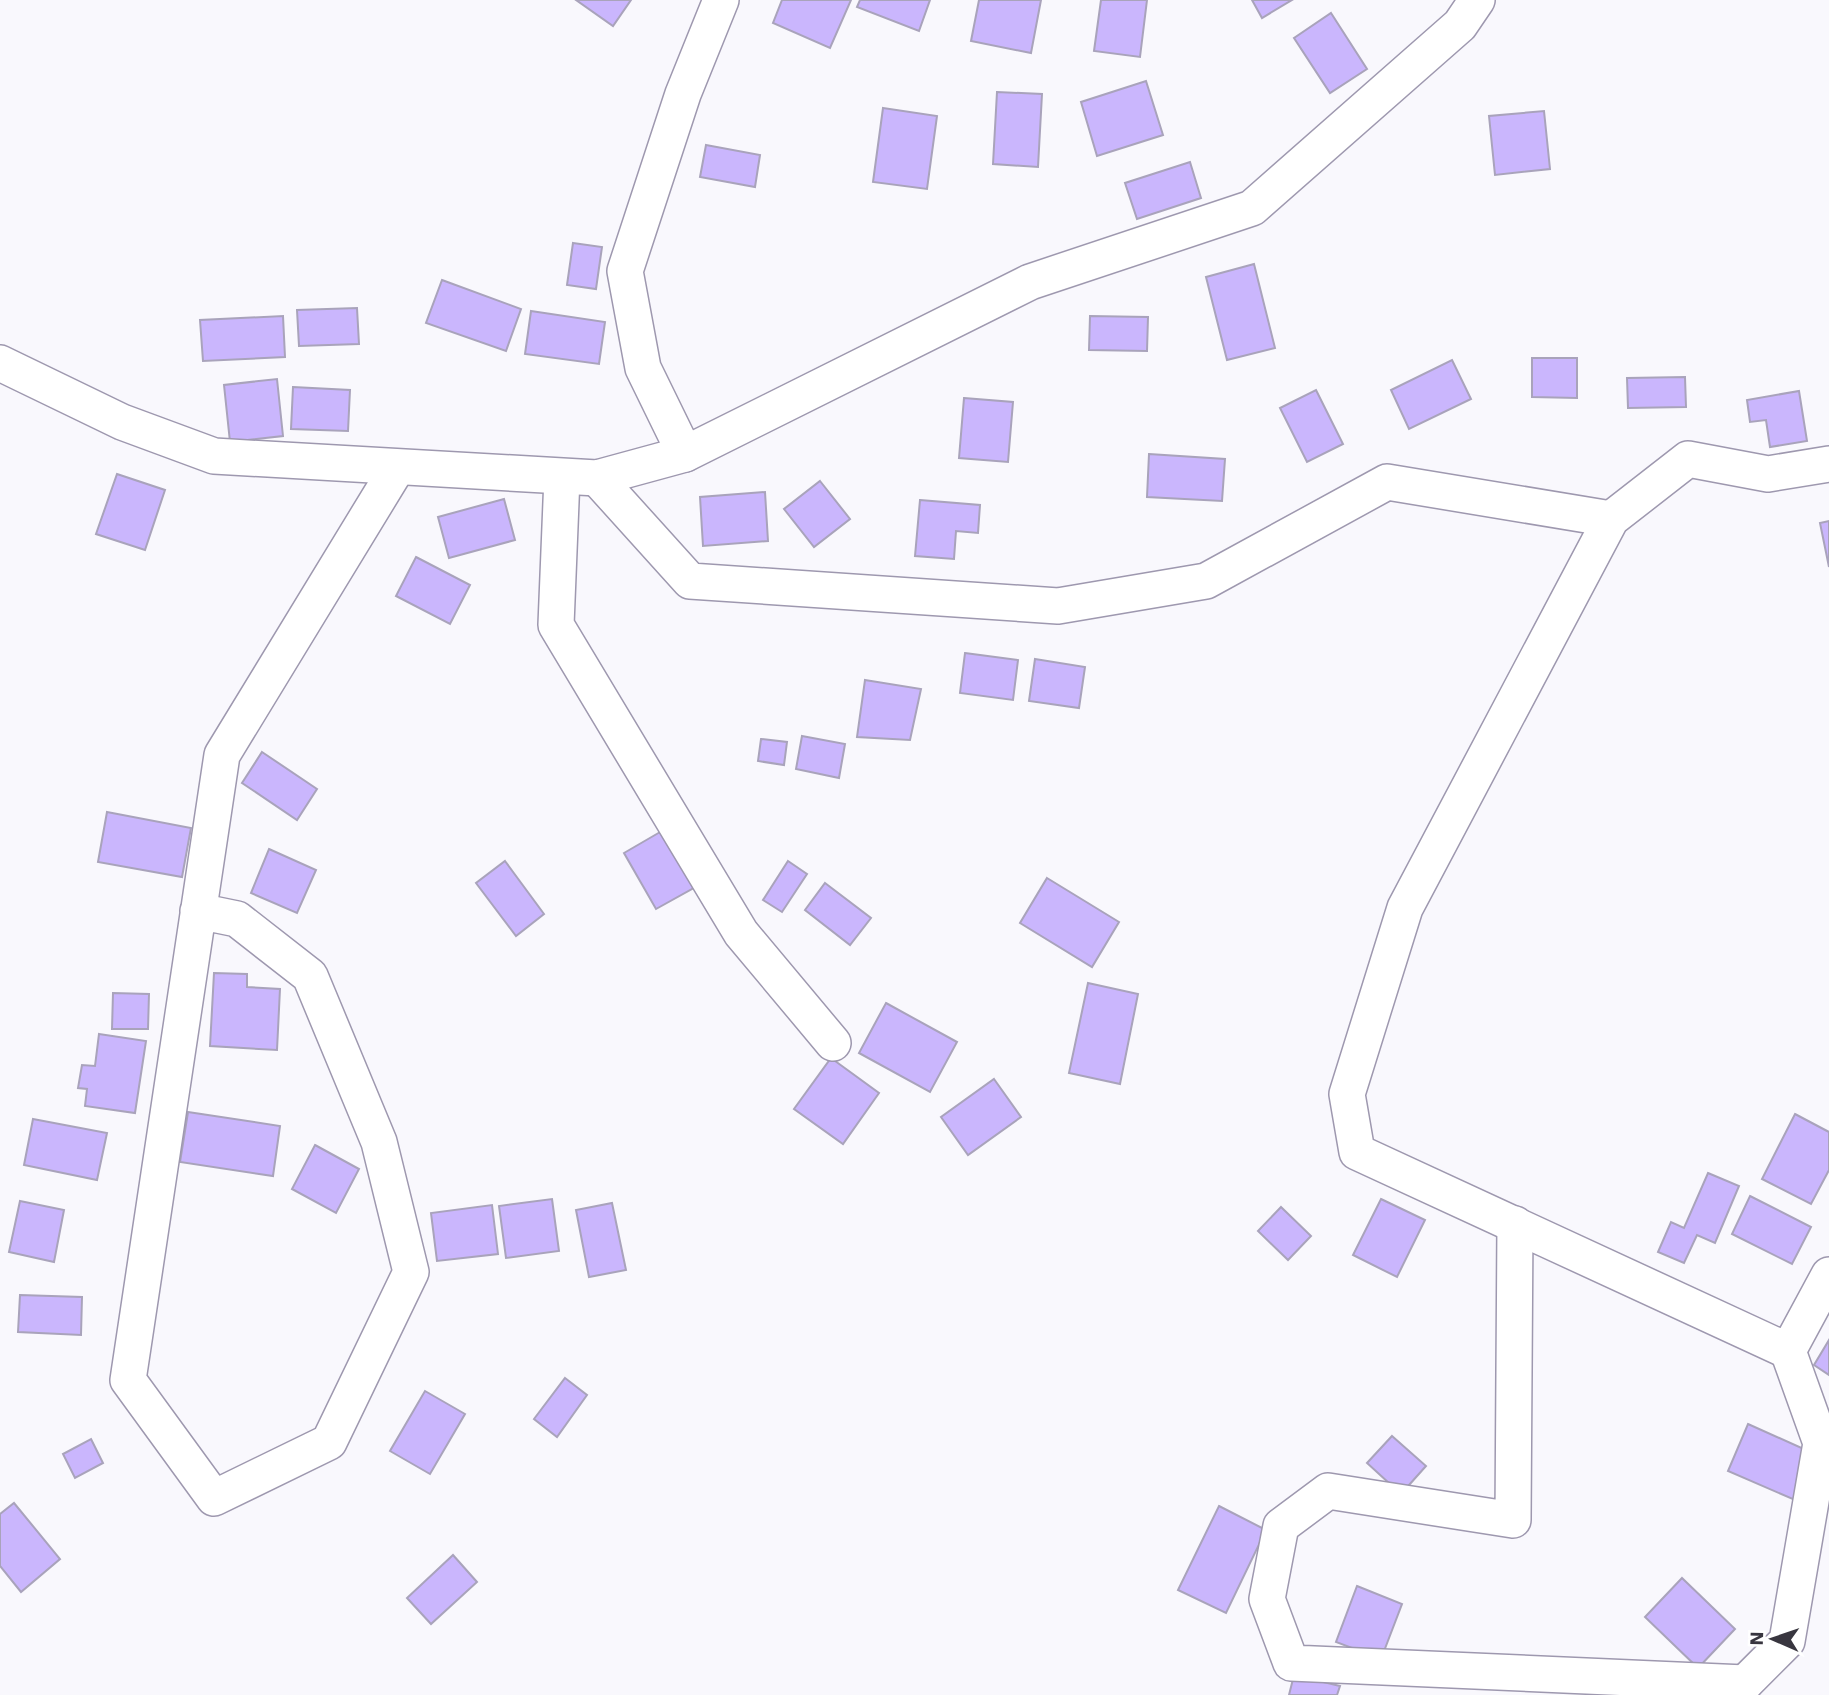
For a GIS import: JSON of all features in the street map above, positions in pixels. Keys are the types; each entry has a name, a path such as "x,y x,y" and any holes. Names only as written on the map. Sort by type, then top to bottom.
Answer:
{"street":[{"path":"685,454 643,368 625,271 683,94 721,0"},
{"path":"0,364 122,422 214,456 597,478 685,454 1031,282 1252,208 1460,25 1477,0"},
{"path":"1515,1224 1513,1520 1328,1491 1281,1526 1267,1599 1292,1663 1739,1689 1787,1641 1821,1443 1788,1351 1515,1224 1357,1152 1347,1094 1405,908 1611,519 1688,459 1768,474 1829,464"},
{"path":"198,911 237,919 310,976 379,1142 411,1272 329,1442 214,1498 128,1380 198,911 222,755 397,468"},
{"path":"562,477 556,625 741,933 833,1043"},
{"path":"597,478 690,581 1058,606 1206,581 1387,482 1611,519"},
{"path":"1788,1351 1829,1275"}],"building":[{"path":"576,0 631,0 613,26"},
{"path":"782,0 851,0 830,48 773,23"},
{"path":"860,0 930,0 919,31 857,7"},
{"path":"979,0 1041,0 1031,53 971,41"},
{"path":"1101,0 1147,0 1140,57 1094,51"},
{"path":"1252,0 1292,0 1262,18"},
{"path":"1331,13 1367,69 1330,93 1294,38"},
{"path":"1146,81 1163,135 1097,156 1081,102"},
{"path":"997,92 1042,94 1038,167 993,164"},
{"path":"883,108 937,116 927,189 873,182"},
{"path":"1544,111 1550,169 1495,175 1489,116"},
{"path":"706,145 760,155 755,187 700,177"},
{"path":"1190,162 1201,198 1137,219 1125,183"},
{"path":"573,243 602,247 596,289 567,285"},
{"path":"1254,264 1275,348 1227,360 1206,277"},
{"path":"442,280 521,309 506,351 426,323"},
{"path":"357,308 359,344 299,346 297,310"},
{"path":"531,311 605,322 599,364 525,354"},
{"path":"283,316 285,357 203,361 200,320"},
{"path":"1090,316 1148,317 1147,351 1089,350"},
{"path":"1532,358 1577,358 1577,398 1532,397"},
{"path":"1452,360 1471,399 1409,429 1391,390"},
{"path":"1685,377 1686,407 1628,408 1627,378"},
{"path":"277,379 283,436 230,442 224,385"},
{"path":"293,387 350,390 348,431 291,429"},
{"path":"1316,390 1343,444 1307,462 1280,408"},
{"path":"1799,391 1807,441 1770,447 1766,420 1750,422 1747,400"},
{"path":"964,398 1013,402 1008,462 959,458"},
{"path":"1149,454 1225,459 1222,501 1147,497"},
{"path":"117,474 165,490 145,550 96,534"},
{"path":"820,481 850,519 814,547 784,509"},
{"path":"765,492 768,541 703,546 700,497"},
{"path":"504,499 515,540 449,558 438,517"},
{"path":"920,500 980,505 978,533 956,531 954,559 915,556"},
{"path":"1829,521 1829,567 1820,523"},
{"path":"416,557 470,585 450,624 396,596"},
{"path":"965,653 1018,660 1013,700 960,693"},
{"path":"1035,659 1085,667 1079,708 1029,701"},
{"path":"865,680 921,689 910,740 857,737"},
{"path":"802,736 845,744 839,778 796,769"},
{"path":"761,739 787,742 784,765 758,761"},
{"path":"262,752 317,789 297,820 242,783"},
{"path":"107,812 191,828 182,877 98,862"},
{"path":"667,828 699,885 656,909 624,853"},
{"path":"269,849 316,870 297,913 251,893"},
{"path":"505,861 544,914 516,936 476,883"},
{"path":"788,861 807,874 782,912 763,900"},
{"path":"1047,878 1119,922 1092,967 1020,923"},
{"path":"825,883 871,918 850,945 805,910"},
{"path":"214,973 247,974 247,987 280,989 277,1050 210,1046"},
{"path":"1088,983 1138,994 1120,1084 1069,1073"},
{"path":"113,993 149,994 148,1029 112,1029"},
{"path":"886,1003 957,1042 930,1092 859,1053"},
{"path":"99,1034 146,1041 135,1113 85,1106 87,1089 78,1088 82,1065 95,1066"},
{"path":"831,1058 879,1093 843,1144 794,1109"},
{"path":"994,1079 1021,1117 968,1155 941,1117"},
{"path":"188,1112 280,1126 273,1176 180,1162"},
{"path":"1795,1114 1829,1132 1829,1170 1811,1204 1762,1179"},
{"path":"33,1119 107,1133 97,1180 24,1165"},
{"path":"315,1145 359,1169 336,1213 292,1189"},
{"path":"1708,1173 1739,1186 1715,1243 1697,1235 1684,1263 1658,1252 1671,1222 1684,1228"},
{"path":"1750,1196 1811,1227 1792,1264 1732,1234"},
{"path":"552,1199 559,1251 506,1258 499,1206"},
{"path":"1381,1199 1425,1220 1397,1277 1353,1255"},
{"path":"20,1201 64,1210 54,1262 9,1252"},
{"path":"612,1203 626,1270 589,1277 576,1210"},
{"path":"492,1205 498,1254 437,1261 431,1213"},
{"path":"1281,1207 1311,1236 1288,1260 1258,1231"},
{"path":"20,1295 82,1297 81,1335 18,1332"},
{"path":"1829,1340 1829,1375 1814,1365"},
{"path":"565,1378 587,1395 557,1437 534,1419"},
{"path":"425,1391 465,1414 430,1474 390,1451"},
{"path":"1748,1424 1815,1454 1795,1500 1728,1471"},
{"path":"1392,1436 1426,1466 1401,1494 1367,1463"},
{"path":"91,1439 103,1463 75,1478 63,1454"},
{"path":"14,1503 60,1559 21,1592 0,1566 0,1514"},
{"path":"1219,1506 1266,1530 1226,1613 1178,1590"},
{"path":"453,1555 477,1582 431,1624 407,1598"},
{"path":"1682,1578 1735,1629 1698,1668 1645,1617"},
{"path":"1357,1586 1402,1604 1381,1659 1336,1642"},
{"path":"1294,1675 1340,1686 1337,1695 1289,1695"}]}
